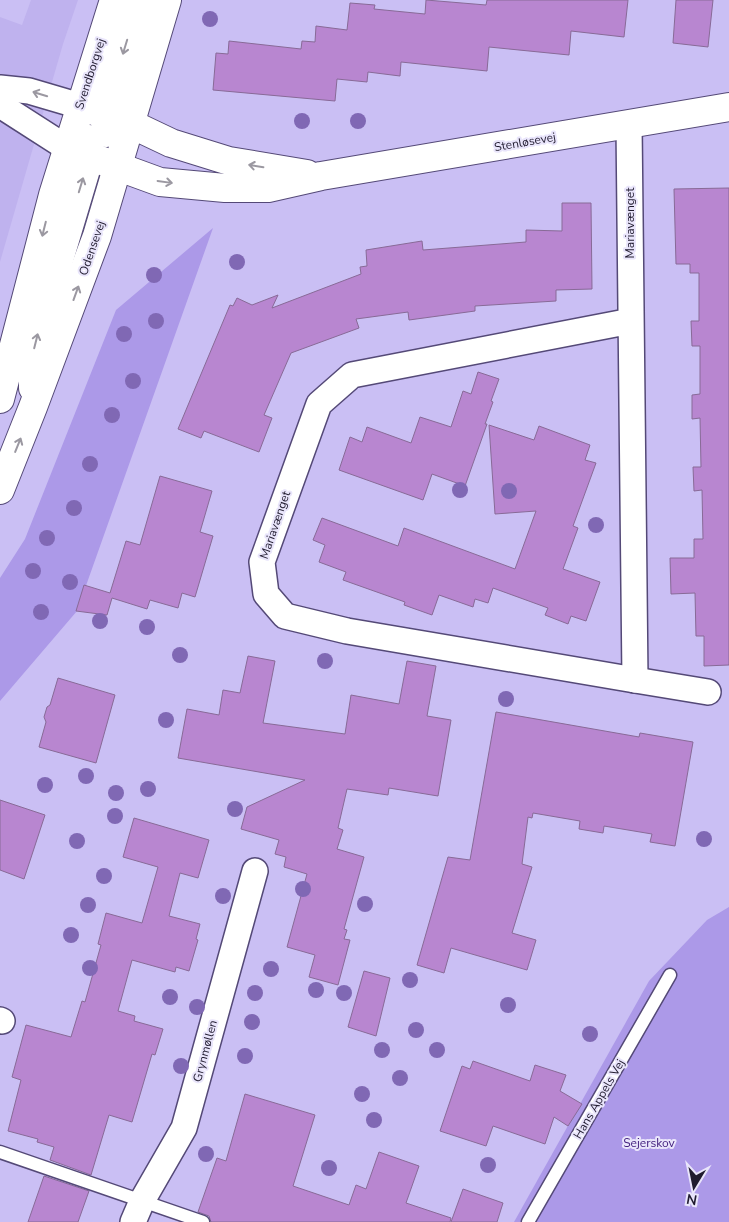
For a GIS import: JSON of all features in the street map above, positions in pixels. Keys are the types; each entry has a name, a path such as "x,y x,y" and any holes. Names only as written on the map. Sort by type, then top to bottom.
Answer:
{"main road":[{"name":"Svendborgvej","path":"79,152 92,110 114,0"},
{"path":"118,167 106,134 92,110 139,0"},
{"name":"Odensevej","path":"0,490 97,236 167,0"},
{"name":"Stenløsevej","path":"79,152 160,182 225,188 268,188 321,176 729,107"},
{"name":"Stenløsevej","path":"92,110 131,124 171,143 229,161 321,176"},
{"path":"0,399 52,195 79,152"},
{"path":"33,407 33,347 79,152"}],"street":[{"path":"0,88 29,91 92,110"},
{"path":"0,105 79,152"},
{"name":"Mariavænget","path":"630,124 635,680"},
{"name":"Mariavænget","path":"631,321 352,375 318,404 262,562 266,594 286,616 347,631 708,692"},
{"name":"Grynmøllen","path":"138,1212 184,1128 255,871"}],"lane":[{"name":"Hans Appels Vej","path":"528,1222 670,975"},
{"path":"0,1152 138,1212 203,1222"}],"shaded area":[{"path":"31,0 78,0 63,44 0,262 0,17 22,25"}],"green space":[{"path":"213,228 77,611 0,701 0,578 25,539 116,310"},
{"name":"Sejerskov","path":"729,907 729,1222 514,1222 649,981 707,920"}],"building":[{"path":"426,0 486,5 487,0 628,0 624,37 571,31 569,55 489,47 487,71 401,62 400,76 368,72 367,82 337,79 335,101 213,90 216,53 228,54 229,41 301,49 302,41 315,42 316,26 347,30 350,3 375,5 374,9 425,14"},
{"path":"676,0 713,0 708,47 673,43"},
{"path":"729,188 729,665 704,666 704,636 696,636 695,593 671,594 670,558 694,558 694,539 703,539 702,490 694,491 693,467 701,467 700,418 692,419 692,395 700,394 700,346 692,346 691,321 699,321 699,273 690,273 690,264 676,264 674,189"},
{"path":"562,203 591,203 592,289 556,290 556,301 475,306 475,311 409,320 408,312 356,319 359,328 291,353 264,415 272,418 259,452 204,431 201,438 178,429 230,305 233,306 237,298 252,305 278,295 272,308 361,274 360,267 367,266 366,250 422,241 423,250 526,242 526,230 562,231"},
{"path":"478,372 499,379 491,401 493,402 485,424 487,424 465,486 432,474 423,500 339,470 350,437 362,442 367,427 411,443 420,417 451,427 463,391 471,394"},
{"path":"489,425 534,440 539,426 590,445 585,460 596,463 573,526 578,528 563,569 600,582 586,621 571,616 568,624 545,615 548,608 493,588 488,603 475,599 473,607 439,595 432,615 404,605 405,602 343,580 346,572 319,562 325,545 313,540 322,518 398,546 404,528 515,569 536,511 495,514"},
{"path":"160,476 212,491 200,532 213,536 195,597 182,593 178,608 150,600 147,609 112,598 107,615 76,611 84,585 110,593 126,541 140,545"},
{"path":"248,656 275,661 263,723 345,734 351,695 399,704 407,661 436,666 427,716 451,720 438,796 389,788 388,795 347,789 338,828 343,830 337,849 364,857 344,929 347,930 344,939 350,940 338,985 309,977 315,955 287,947 307,874 284,867 286,857 275,854 279,840 241,829 247,807 305,780 178,758 187,709 219,715 223,690 240,693"},
{"path":"58,678 115,695 96,763 39,747 46,722 44,717 47,707 50,705"},
{"path":"496,712 639,737 640,733 693,742 675,846 650,842 652,834 604,826 603,833 579,829 580,821 533,813 532,818 528,817 522,864 532,867 512,933 536,940 527,970 451,948 444,973 417,965 448,857 470,860"},
{"path":"0,800 45,815 24,879 0,870"},
{"path":"134,818 209,840 198,878 180,873 169,916 200,924 196,939 198,940 189,971 176,967 175,972 132,960 118,1011 135,1016 134,1021 163,1029 155,1055 152,1054 132,1122 109,1115 91,1175 50,1160 54,1147 37,1142 38,1139 8,1131 21,1080 12,1077 26,1025 71,1037 82,1001 85,1002 101,945 98,944 106,913 142,923 158,867 123,857"},
{"path":"364,971 390,978 376,1036 348,1027"},
{"path":"473,1061 530,1081 535,1065 566,1075 560,1091 582,1104 568,1126 554,1117 545,1144 493,1126 486,1146 440,1131 462,1066 470,1069"},
{"path":"245,1094 315,1115 293,1186 349,1205 356,1185 366,1189 379,1152 419,1166 406,1203 451,1218 450,1222 211,1222 209,1216 198,1212 217,1158 226,1161"},
{"path":"44,1176 89,1191 78,1222 28,1222"},
{"path":"463,1189 503,1203 497,1222 451,1222"}]}
